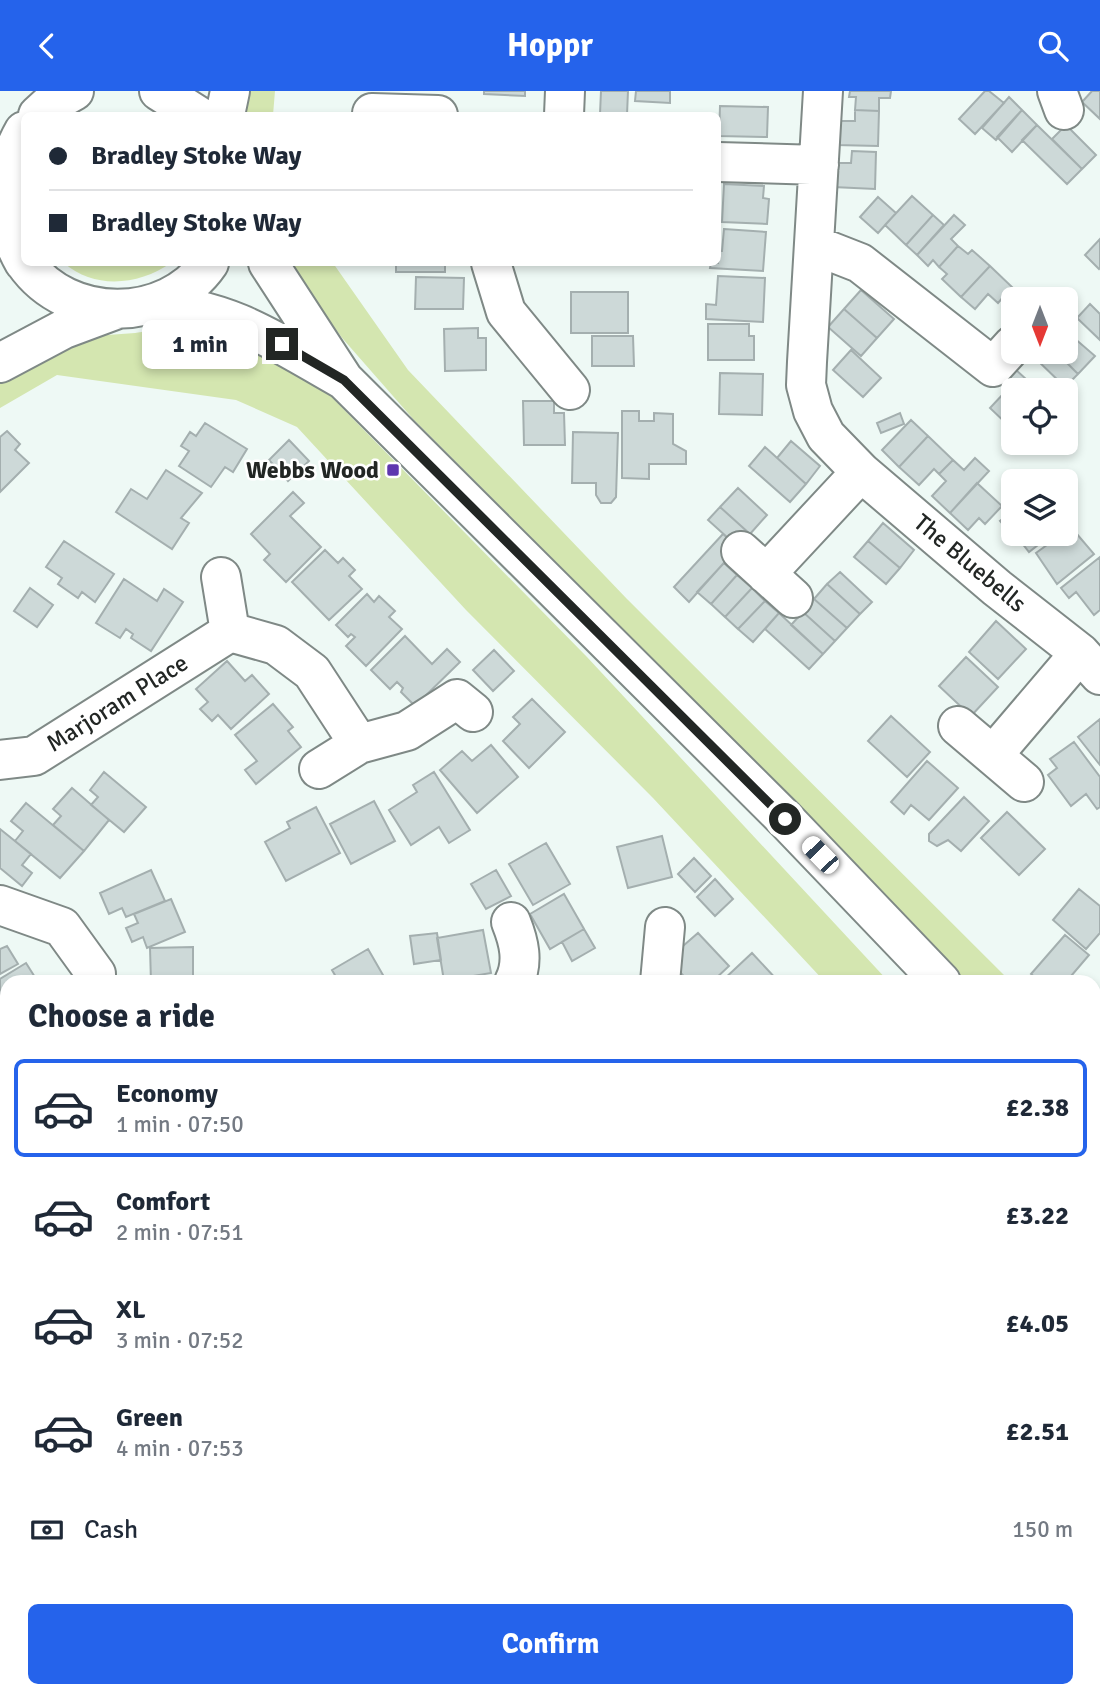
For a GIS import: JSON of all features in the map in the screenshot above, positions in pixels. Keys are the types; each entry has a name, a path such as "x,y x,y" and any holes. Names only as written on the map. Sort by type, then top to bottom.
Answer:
{"street":[{"path":"41,112 75,91"},
{"path":"159,91 169,94 193,112"},
{"path":"226,112 230,91"},
{"path":"564,112 565,91"},
{"name":"The Bluebells","path":"823,91 806,385 813,411 826,436 861,472 1090,664 992,755"},
{"path":"0,275 12,231 7,166 21,137"},
{"path":"721,162 819,165"},
{"path":"814,245 860,263 993,367 1001,358"},
{"path":"36,266 52,290 81,304 115,310"},
{"path":"153,305 189,285 206,266"},
{"path":"270,266 344,380 785,819 934,975"},
{"path":"492,266 506,311 569,390"},
{"path":"0,363 64,329 115,310 153,305 194,308 232,319 270,336 344,380"},
{"path":"767,574 861,472"},
{"path":"221,577 230,632 276,645 312,672 359,744"},
{"name":"Marjoram Place","path":"0,760 34,756 230,632"},
{"path":"319,769 359,744 407,731 457,699 473,712"},
{"path":"958,726 1024,782"},
{"path":"0,905 62,927 96,975"},
{"path":"511,922 519,942 520,960 515,975"},
{"path":"661,975 665,927"}],"green space":[{"path":"244,91 275,91 273,112 242,112"},
{"path":"68,266 165,266 145,276 117,281 103,281 76,272"},
{"path":"286,266 335,266 408,370 627,599 1004,975 955,975 875,887 647,660 576,582 414,420 343,339"},
{"path":"193,324 304,369 587,657 882,975 818,975 653,798 466,610 297,427 236,400 57,375 0,408 0,374 80,337 135,333"}],"building":[{"path":"484,91 525,91 525,96 484,94"},
{"path":"601,91 628,91 627,112 600,112"},
{"path":"636,91 670,91 670,103 635,101"},
{"path":"850,91 891,91 890,98 879,98 879,111 855,110 856,97 849,97"},
{"path":"985,91 989,91 1004,103 975,134 959,119"},
{"path":"1092,91 1100,91 1100,119 1082,102"},
{"path":"1009,97 1022,110 996,140 982,128"},
{"path":"720,106 768,107 767,137 721,136"},
{"path":"855,110 879,111 878,146 836,145 837,121 855,121"},
{"path":"1022,110 1037,125 1012,152 997,137"},
{"path":"1037,125 1082,169 1067,184 1022,140"},
{"path":"1066,125 1096,155 1082,169 1052,139"},
{"path":"852,151 876,152 875,189 833,187 834,163 851,163"},
{"path":"724,184 764,186 763,198 769,199 767,224 722,222"},
{"path":"912,196 933,215 906,245 885,225"},
{"path":"878,197 896,213 878,233 860,217"},
{"path":"933,215 944,225 917,255 906,245"},
{"path":"954,215 965,225 951,239 958,246 939,267 933,260 928,266 917,255"},
{"path":"724,229 766,232 763,271 710,268 721,266"},
{"path":"1100,239 1100,268 1099,269 1085,255"},
{"path":"958,246 968,254 972,250 990,266 961,297 942,279 947,274 939,267"},
{"path":"396,266 445,266 445,272 396,272"},
{"path":"990,266 1012,287 1001,287 1001,300 998,303 988,294 975,309 961,297"},
{"path":"718,276 765,278 763,322 706,319 706,304 716,305"},
{"path":"416,277 464,278 463,309 415,309"},
{"path":"861,290 894,319 877,338 844,309"},
{"path":"571,292 628,292 628,333 571,333"},
{"path":"1090,304 1100,314 1100,340 1078,319"},
{"path":"844,309 877,338 861,356 828,327"},
{"path":"708,324 749,324 749,336 754,336 754,360 708,360"},
{"path":"478,328 478,338 486,338 486,370 445,371 444,329"},
{"path":"592,336 633,336 634,366 592,366"},
{"path":"1078,341 1095,356 1078,374 1068,364 1078,364"},
{"path":"851,350 881,378 863,397 833,370"},
{"path":"1041,364 1068,364 1078,374 1074,378 1056,378"},
{"path":"1016,370 1025,378 1009,378"},
{"path":"720,373 763,374 762,415 719,414"},
{"path":"1001,396 1001,419 990,408"},
{"path":"523,401 554,401 554,413 564,413 565,445 524,445"},
{"path":"622,411 639,411 639,421 654,421 654,413 673,414 673,444 686,451 686,464 649,464 649,479 622,478"},
{"path":"900,413 904,424 881,433 877,423"},
{"path":"911,420 928,436 899,467 882,450"},
{"path":"205,423 247,449 233,472 225,467 211,487 179,466 189,451 181,446 190,432 196,436"},
{"path":"7,431 20,444 15,450 29,463 0,492 0,437"},
{"path":"573,432 618,433 616,497 611,503 601,503 596,495 596,483 572,483"},
{"path":"928,436 953,460 939,474 934,469 919,485 899,467"},
{"path":"289,440 309,461 288,481 269,460"},
{"path":"791,441 820,466 806,484 777,458"},
{"path":"765,447 806,484 790,502 749,466"},
{"path":"975,458 989,471 950,513 932,496 946,481 939,474 953,460 964,470"},
{"path":"166,470 202,493 181,518 189,523 172,549 116,512 131,489 147,499"},
{"path":"977,483 1001,505 985,524 979,518 968,530 950,513"},
{"path":"738,488 767,515 750,534 720,507"},
{"path":"293,492 304,503 290,516 321,547 286,582 264,560 270,554 251,534"},
{"path":"720,507 750,534 738,547 708,520"},
{"path":"883,523 914,550 900,568 868,541"},
{"path":"723,534 738,547 689,602 674,587"},
{"path":"1078,535 1094,554 1057,584 1036,553 1046,546 1078,546"},
{"path":"64,541 114,574 95,602 82,592 78,598 58,584 62,578 46,567"},
{"path":"868,541 900,568 886,584 854,557"},
{"path":"1024,546 1037,546 1029,552"},
{"path":"325,550 338,563 343,558 355,570 349,576 362,589 329,620 292,582"},
{"path":"1100,557 1100,610 1094,615 1076,592 1069,598 1061,588"},
{"path":"724,563 737,575 711,604 697,592"},
{"path":"840,572 872,602 860,614 827,584"},
{"path":"737,575 752,588 725,617 711,604"},
{"path":"124,579 157,601 164,589 183,602 151,651 131,638 133,634 126,629 120,638 96,623"},
{"path":"827,584 860,614 847,628 814,599"},
{"path":"30,588 53,605 37,627 14,611"},
{"path":"752,588 765,601 738,629 725,617"},
{"path":"367,594 374,602 379,596 395,611 389,617 402,629 366,666 346,646 355,637 351,634 348,637 336,625"},
{"path":"814,599 847,628 835,641 803,612"},
{"path":"765,601 779,613 753,642 738,629"},
{"path":"803,612 835,641 823,654 791,625"},
{"path":"779,613 823,654 809,669 765,629"},
{"path":"996,621 1026,649 998,679 969,652"},
{"path":"405,636 432,664 447,649 460,662 415,706 401,692 403,688 397,682 390,689 371,670"},
{"path":"494,650 514,671 493,691 473,670"},
{"path":"966,657 998,687 971,716 939,686"},
{"path":"227,661 245,681 252,675 269,694 231,729 218,715 212,721 200,709 208,702 196,689"},
{"path":"532,699 565,732 529,768 503,741 520,724 513,717"},
{"path":"273,704 293,727 288,731 301,747 256,784 245,770 257,761 235,735"},
{"path":"891,716 930,752 907,777 868,741"},
{"path":"1100,719 1100,765 1078,737"},
{"path":"1074,742 1100,777 1100,807 1097,809 1086,794 1071,806 1048,775 1057,768 1050,759"},
{"path":"491,745 518,777 477,813 440,770 462,751 472,761"},
{"path":"927,761 958,788 929,820 911,805 904,814 891,802"},
{"path":"104,772 146,807 124,832 91,805 98,797 90,790"},
{"path":"434,772 470,830 449,843 439,827 411,845 389,810 417,792 413,785"},
{"path":"72,788 109,820 84,851 53,825 61,816 53,809"},
{"path":"964,797 989,821 961,851 948,840 937,846 929,841 929,834"},
{"path":"374,801 395,841 351,864 330,824"},
{"path":"26,803 84,851 60,878 15,841 23,831 11,821"},
{"path":"316,807 340,853 286,881 265,842 290,828 287,822"},
{"path":"1007,812 1045,849 1019,875 981,838"},
{"path":"0,829 31,854 22,865 32,873 22,886 0,868"},
{"path":"662,836 672,877 628,888 617,847"},
{"path":"546,843 570,884 533,905 509,864"},
{"path":"694,858 711,876 695,892 678,874"},
{"path":"151,870 165,901 126,917 122,908 109,914 100,893"},
{"path":"496,870 511,896 486,909 471,884"},
{"path":"715,879 733,899 715,916 697,897"},
{"path":"1079,889 1100,906 1100,933 1086,949 1053,920"},
{"path":"564,894 584,929 550,949 530,914"},
{"path":"171,899 185,932 147,948 143,937 132,942 126,928 138,923 134,914"},
{"path":"584,929 595,948 572,961 562,942"},
{"path":"483,930 491,973 443,975 437,938"},
{"path":"437,933 441,960 414,964 410,936"},
{"path":"698,933 729,966 719,975 683,975 668,959"},
{"path":"1065,935 1089,955 1072,975 1031,974"},
{"path":"7,946 18,964 0,974 0,949"},
{"path":"193,947 193,975 151,975 150,948"},
{"path":"368,949 383,975 335,975 332,970"},
{"path":"752,953 772,975 728,975"},
{"path":"26,963 34,975 6,975"}],"place":[{"name":"Webbs Wood","path":"393,470"}],"route":[{"path":"282,344 344,380 785,819"}]}
